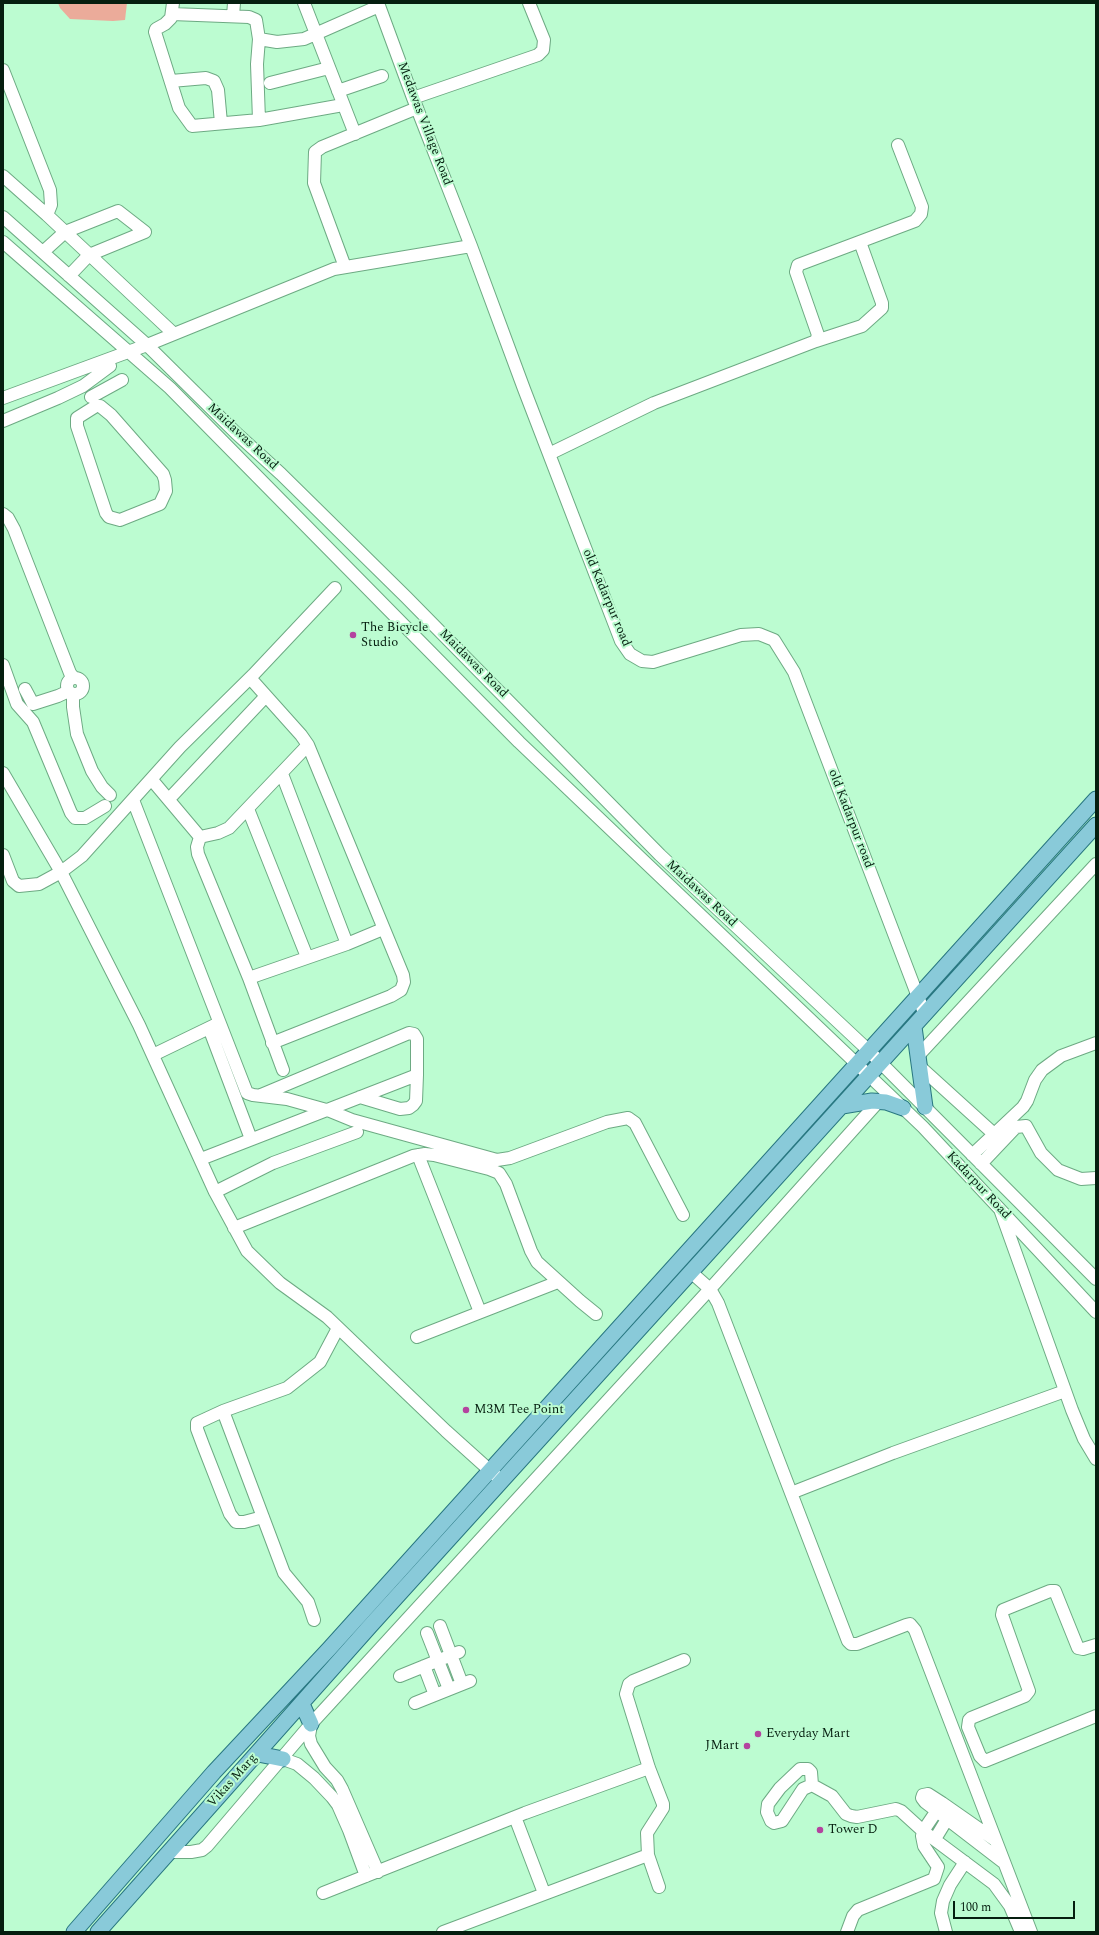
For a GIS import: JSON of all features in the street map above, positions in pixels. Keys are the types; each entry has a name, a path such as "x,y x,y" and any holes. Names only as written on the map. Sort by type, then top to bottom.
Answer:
{"main road":[{"path":"74,1932 214,1772 329,1649 489,1469 1096,799"},
{"name":"Vikas Marg","path":"98,1932 367,1630 1096,825"},
{"path":"914,1027 925,1107"},
{"path":"842,1106 878,1102 903,1108"},
{"path":"302,1704 312,1724"},
{"path":"258,1754 283,1759"}],"street":[{"path":"233,16 234,3"},
{"path":"304,3 355,134"},
{"path":"345,267 314,183 315,152 322,147 355,134 415,103 538,55 543,50 544,40 529,3"},
{"path":"259,39 277,42 316,35 378,5"},
{"name":"Medawas Village Road","path":"378,5 471,246"},
{"path":"259,120 257,64 259,39 256,20 249,17 173,9 168,21 156,29 155,32 180,108 192,126 259,120 343,105"},
{"path":"270,83 329,68"},
{"path":"3,70 50,190 51,205 47,215"},
{"path":"338,92 382,76"},
{"path":"171,81 206,78 214,81 218,90 221,124"},
{"path":"816,341 818,335 796,272 798,265 915,221 921,214 922,207 898,145"},
{"path":"3,176 47,215 173,333"},
{"path":"43,252 65,232 118,211 145,232 89,255 69,276"},
{"name":"Maidawas Road","path":"3,217 147,345 406,597 660,855 868,1050"},
{"name":"Maidawas Road","path":"3,242 170,388 519,742 857,1064"},
{"path":"549,454 654,402 816,341 862,326 882,308 882,303 860,242"},
{"path":"3,398 147,345 173,333 334,269 471,246"},
{"name":"old Kadarpur road","path":"471,246 621,641 630,654 642,661 653,662 741,635 759,634 774,640 785,655 794,672 925,1015"},
{"path":"3,421 83,386 110,366"},
{"path":"83,386 93,401 111,414 163,474 165,480 166,491 160,504 120,520 109,517 106,513 77,426 77,418 93,401 122,380"},
{"path":"3,514 8,518 14,529 70,673 74,678 68,683 71,693 77,734 92,771 102,787 116,819"},
{"path":"3,854 13,881 19,886 39,884 60,872 82,856 152,780 180,747 250,678 335,588"},
{"path":"3,666 17,704 33,722 71,813 75,818 85,818 107,801 130,804"},
{"path":"250,678 301,735 308,746 403,975 404,982 401,990 391,996 272,1043"},
{"path":"25,688 33,704 71,693"},
{"path":"169,799 266,696"},
{"path":"200,837 218,834 229,828 308,746"},
{"path":"3,773 60,872 153,1055 215,1192 247,1251 267,1271 327,1317 446,1431 502,1481"},
{"path":"282,774 347,944"},
{"path":"152,780 200,837"},
{"path":"130,804 214,1026 252,1139"},
{"path":"248,810 307,957"},
{"path":"200,837 197,847 198,854 249,978 282,1070"},
{"path":"995,1138 918,1061 1094,870"},
{"path":"249,978 347,944 383,929"},
{"path":"153,1055 214,1026"},
{"path":"214,1026 247,1093 287,1099 326,1110 352,1120 497,1160 510,1158 607,1122 628,1118 635,1123 683,1215"},
{"path":"260,1096 409,1033 414,1034 417,1039 416,1101 409,1108 400,1109 360,1097"},
{"path":"981,1164 995,1138 1027,1101 1035,1080 1042,1070 1061,1056 1096,1043"},
{"name":"Kadarpur Road","path":"868,1050 1096,1279"},
{"name":"Kadarpur Road","path":"857,1064 903,1108 999,1207 1096,1312"},
{"path":"201,1159 417,1075"},
{"path":"169,1852 191,1852 202,1850 207,1846 312,1724 710,1289 878,1102"},
{"path":"972,1155 995,1138 1016,1127 1026,1126 1041,1153 1058,1170 1081,1179 1096,1178"},
{"path":"215,1192 273,1163 357,1132"},
{"path":"234,1228 418,1155 434,1155 499,1173 506,1184 531,1251 537,1262 596,1314"},
{"path":"418,1155 480,1312"},
{"path":"999,1207 1065,1391 1084,1439 1096,1459"},
{"path":"692,1272 710,1289 722,1311 848,1641 851,1644 857,1644 910,1624 915,1630 1031,1932"},
{"path":"417,1337 558,1282"},
{"path":"263,1517 244,1522 236,1522 233,1518 197,1430 197,1423 223,1411 287,1388 320,1362 338,1328"},
{"path":"791,1492 893,1453 1065,1391"},
{"path":"223,1411 284,1574 308,1602 314,1620"},
{"path":"1096,1645 1083,1649 1078,1648 1055,1591 1050,1591 1003,1610 1002,1615 1029,1691 1025,1696 971,1718 968,1723 980,1756 985,1761 1096,1716"},
{"path":"415,1703 466,1682 455,1654 440,1626"},
{"path":"427,1633 449,1689"},
{"path":"400,1676 455,1654"},
{"path":"659,1887 648,1854 647,1833 663,1808 661,1798 649,1768 643,1744 627,1700 627,1688 633,1681 684,1660"},
{"path":"424,1666 436,1695"},
{"path":"312,1724 309,1736 311,1744 318,1757 342,1789 372,1874"},
{"path":"283,1759 297,1764 320,1784 338,1805 372,1874"},
{"path":"323,1893 515,1817 649,1768"},
{"path":"800,1769 808,1769 811,1772 812,1785 803,1789 782,1820 774,1823 771,1821 767,1812 768,1804 794,1774 800,1769"},
{"path":"320,1784 331,1774"},
{"path":"812,1785 832,1796 846,1814 851,1816 857,1817 896,1809 901,1811 923,1831 987,1878 1003,1894 1021,1932"},
{"path":"847,1932 853,1916 858,1910 934,1879 938,1867 924,1846 922,1836 923,1831 939,1807 995,1840"},
{"path":"935,1839 950,1814"},
{"path":"950,1814 1003,1862"},
{"path":"515,1817 544,1893"},
{"path":"443,1932 648,1854"},
{"path":"946,1932 941,1913 943,1901 950,1885 965,1862"}],"shaded area":[{"path":"58,3 127,3 125,20 113,21 70,19 60,8"}],"place":[{"name":"The Bicycle Studio","path":"353,635"},
{"name":"M3M Tee Point","path":"466,1410"},
{"name":"Everyday Mart","path":"758,1734"},
{"name":"JMart","path":"747,1746"},
{"name":"Tower D","path":"820,1830"}]}
